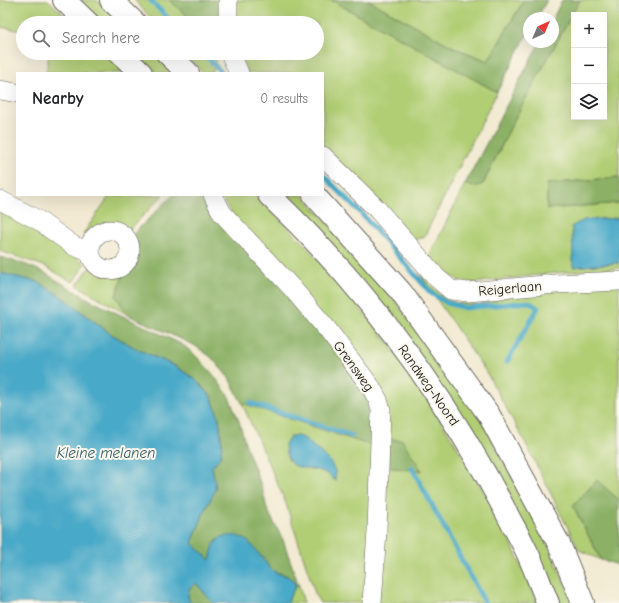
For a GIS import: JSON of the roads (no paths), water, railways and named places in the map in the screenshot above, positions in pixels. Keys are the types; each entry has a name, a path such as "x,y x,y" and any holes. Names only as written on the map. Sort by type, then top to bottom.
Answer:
{"main road":[{"path":"64,0 81,16"},
{"path":"111,0 128,16"},
{"path":"127,60 140,72"},
{"path":"174,60 187,72"},
{"name":"Randweg-Noord","path":"270,196 334,262 376,312 419,369 461,433 495,492 531,560 548,603"},
{"path":"315,196 401,292 489,415 560,544 583,603"}],"street":[{"path":"228,0 228,16"},
{"path":"233,60 238,72"},
{"path":"0,90 16,92"},
{"name":"Reigerlaan","path":"324,157 377,209 437,278 451,290 468,292 556,284 619,281"},
{"name":"Grensweg","path":"214,196 222,213 292,288 327,329 371,387 378,400 381,410 377,524 372,603"},
{"path":"0,200 38,220 74,246 90,252"}],"water":[{"path":"619,218 619,263 573,267 572,226 584,220"},
{"name":"Kleine melanen","path":"0,273 38,282 59,295 111,334 137,349 175,366 195,379 211,396 219,418 222,443 221,456 212,467 216,488 192,543 210,560 214,544 221,537 237,536 248,541 272,570 288,577 294,582 296,586 288,603 213,603 196,583 189,589 188,597 191,603 0,603"},
{"path":"291,436 304,438 330,461 336,473 335,481 328,474 294,465 289,461 286,454 285,444"}],"waterway":[{"path":"150,0 166,16"},
{"path":"210,60 221,72"},
{"path":"324,176 361,213 431,293 447,303 465,308 529,302 538,308 507,362"},
{"path":"250,403 352,436"},
{"path":"412,468 485,603"}]}
